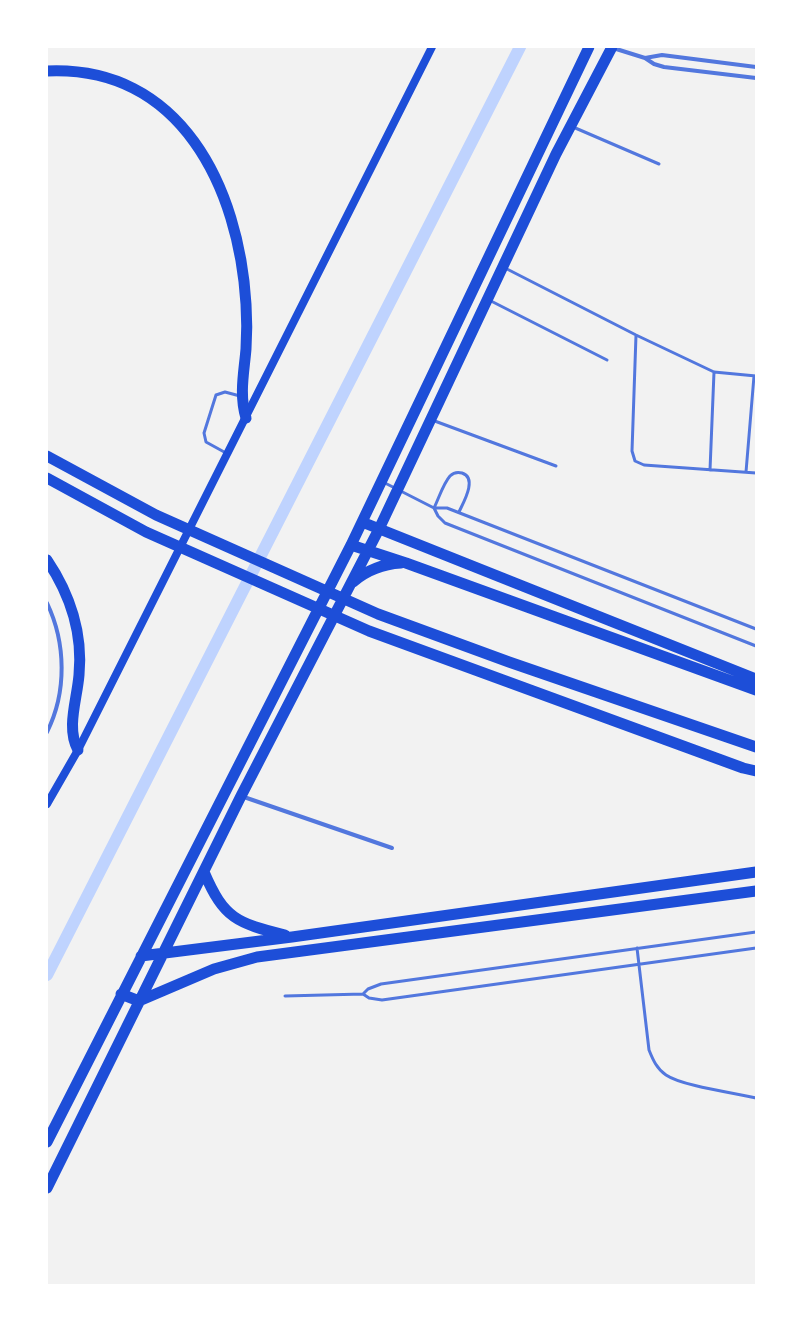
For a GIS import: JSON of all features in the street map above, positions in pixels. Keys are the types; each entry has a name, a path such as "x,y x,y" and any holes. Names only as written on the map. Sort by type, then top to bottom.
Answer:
{"highway":[{"path":"47,1142 362,522 589,47"},
{"path":"47,1188 241,796 379,529 502,266 612,47"},
{"path":"47,71 73,72 90,75 116,82 136,91 164,109 177,120 195,141 207,159 215,174 229,212 244,282 246,326 242,397 246,418"},
{"path":"47,456 156,515 378,614 509,662 756,748"},
{"path":"47,478 146,532 369,630 744,768 756,771"},
{"path":"362,522 756,679"},
{"path":"350,545 406,563 756,690"},
{"path":"47,560 63,586 77,630 79,668 72,730 74,744 78,750"},
{"path":"350,586 370,571 394,564 406,563"},
{"path":"744,768 756,776"},
{"path":"204,872 214,894 231,915 255,928 292,937"},
{"path":"141,956 292,937 756,872"},
{"path":"121,994 139,1001 214,969 256,957 756,891"}],"main road":[{"path":"47,804 78,750 432,47"}],"street":[{"path":"612,47 645,58 654,64 664,67 756,78"},
{"path":"645,58 662,55 756,67"},
{"path":"47,603 58,631 62,672 59,698 47,732"},
{"path":"241,796 392,848"}],"lane":[{"path":"571,126 659,164"},
{"path":"502,266 636,335 714,372 755,376 746,472"},
{"path":"487,299 607,360"},
{"path":"636,335 632,456 639,464 756,473"},
{"path":"710,470 714,372"},
{"path":"228,454 206,442 204,433 216,395 225,392 254,402"},
{"path":"430,419 556,466"},
{"path":"434,508 451,475 462,473 467,476 469,482 459,512"},
{"path":"381,481 434,508 447,508 459,512 756,629"},
{"path":"434,508 438,516 445,523 756,646"},
{"path":"363,994 368,989 381,984 756,932"},
{"path":"637,948 649,1050 660,1070 679,1081 756,1098"},
{"path":"285,996 363,994 369,998 382,1000 756,948"}],"waterway":[{"path":"47,975 520,47"}]}
